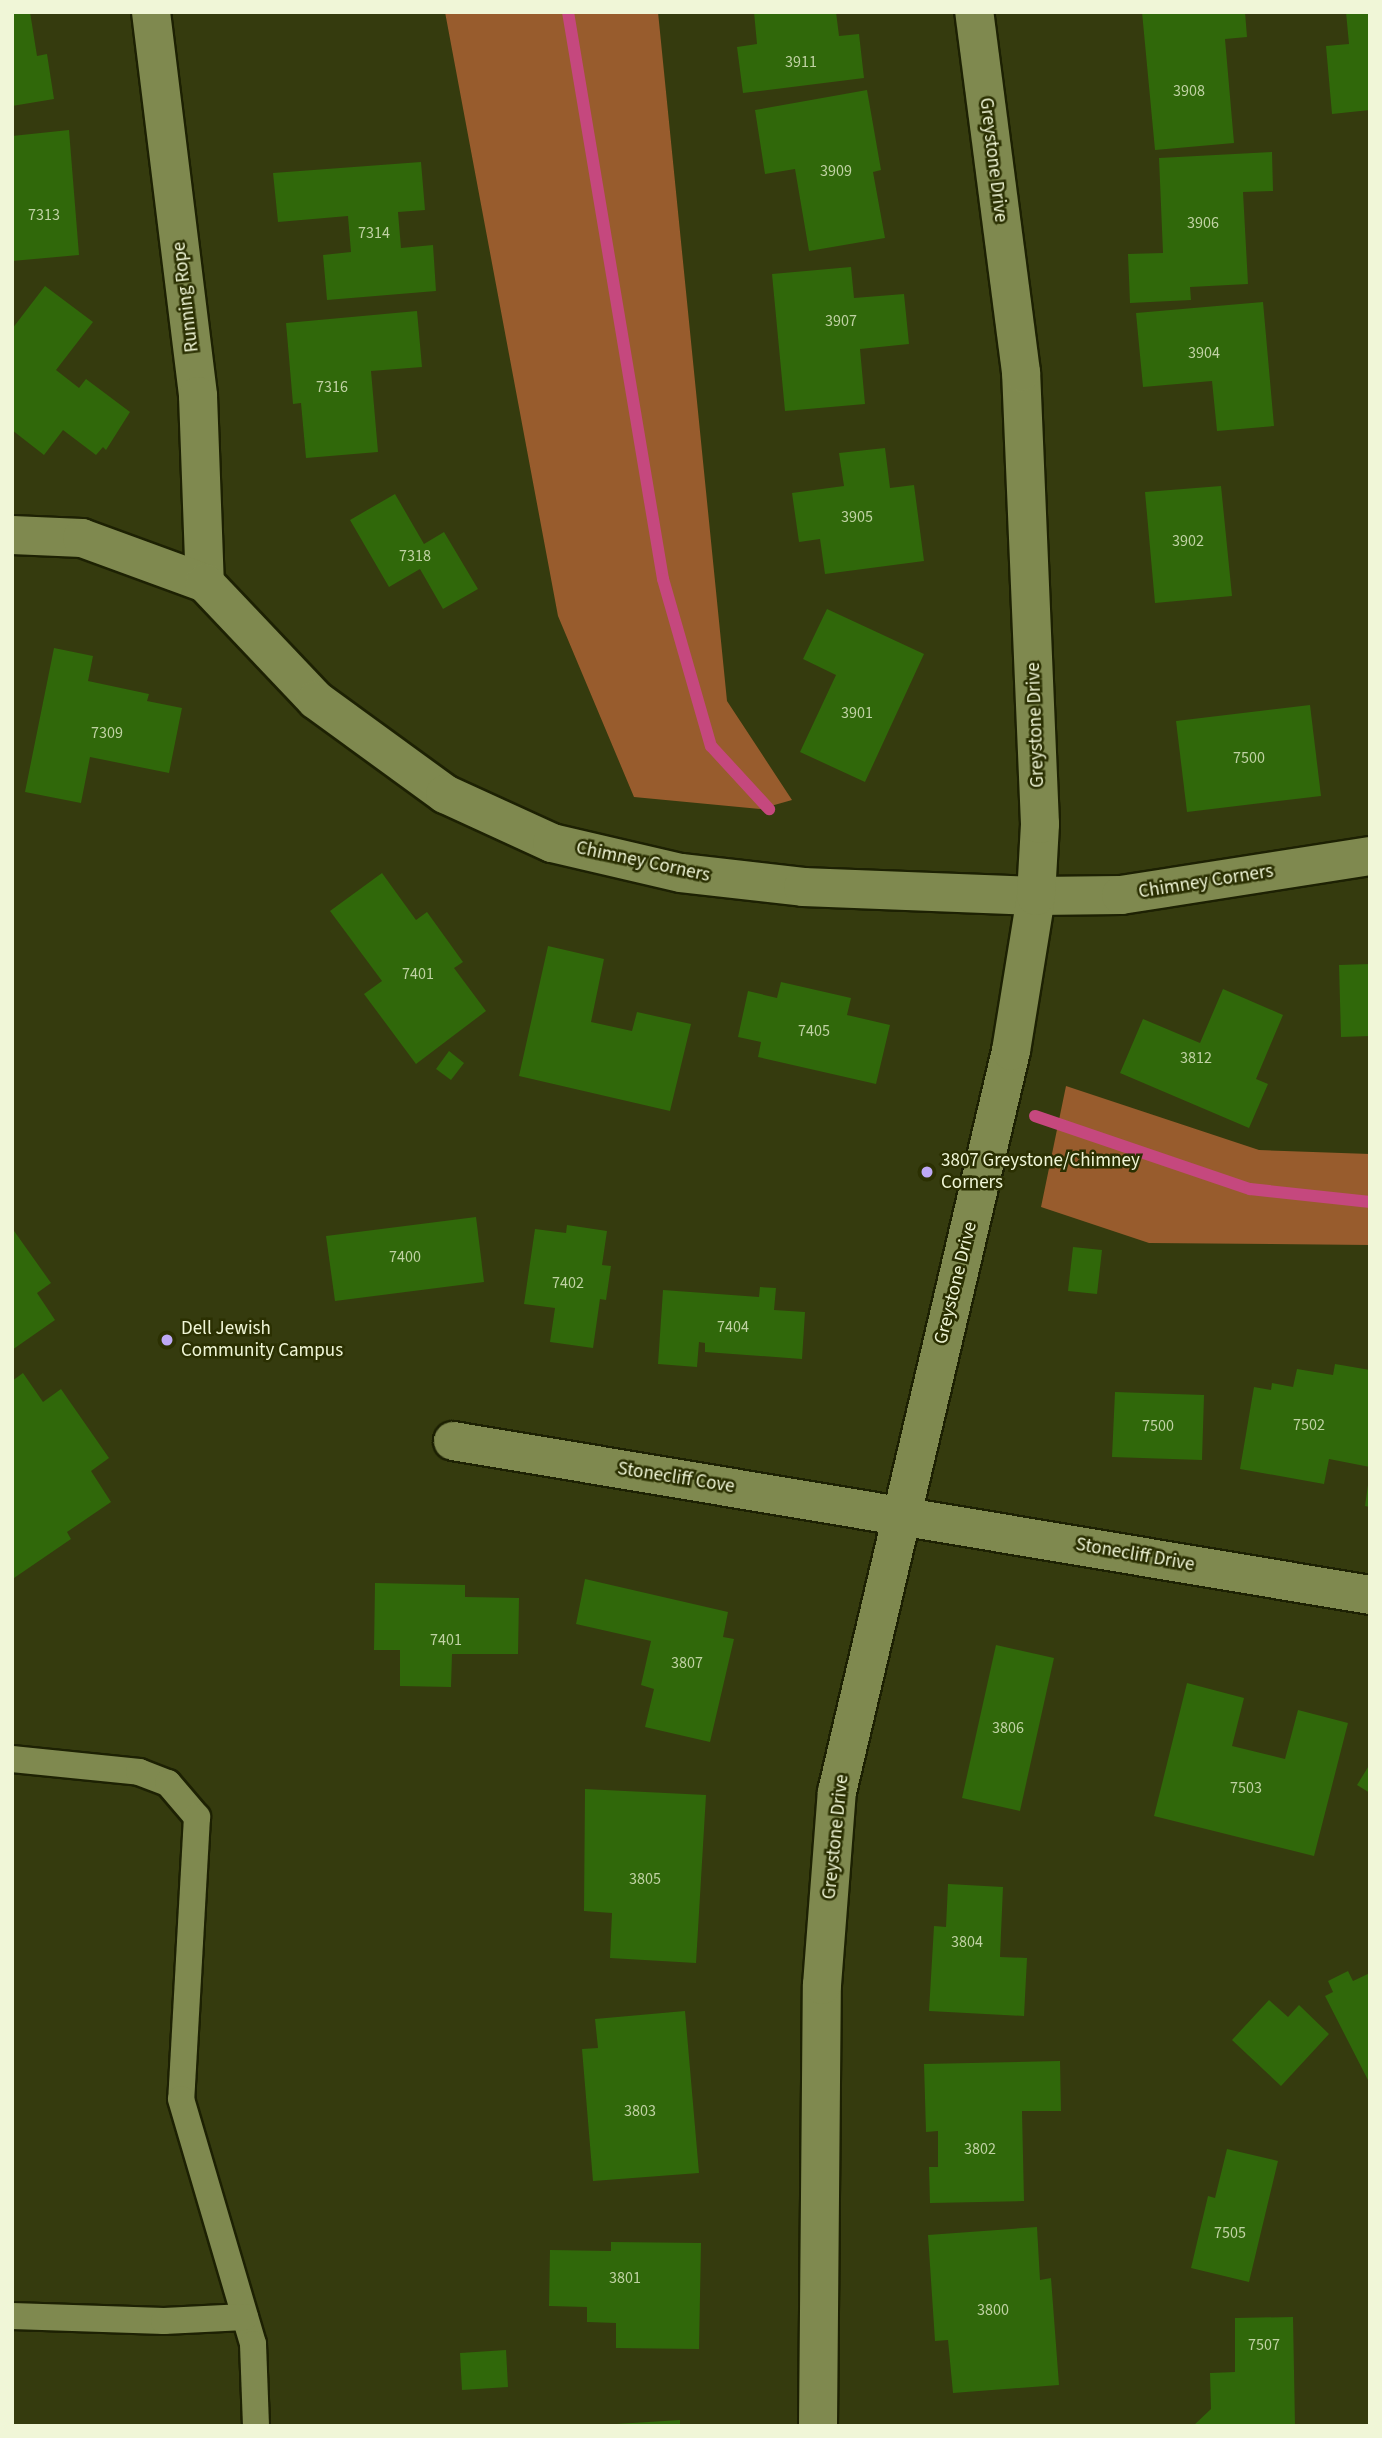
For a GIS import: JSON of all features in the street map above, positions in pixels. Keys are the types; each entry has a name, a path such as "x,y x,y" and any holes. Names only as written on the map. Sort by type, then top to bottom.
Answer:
{"street":[{"name":"Running Rope","path":"151,12 198,396 205,583"},
{"name":"Greystone Drive","path":"818,2426 822,1986 837,1792 1011,1051 1036,896 1040,824 1021,372 974,12"},
{"name":"Chimney Corners","path":"12,535 82,538 205,583 316,700 445,794 552,843 694,875 803,887 1036,896 1121,895 1370,856"},
{"name":"Stonecliff Cove","path":"453,1441 900,1515"},
{"name":"Stonecliff Drive","path":"900,1515 1370,1595"}],"lane":[{"path":"12,1759 139,1772 168,1783 197,1817 181,2099 253,2344 256,2426"},
{"path":"12,2316 164,2321 245,2317"}],"shaded area":[{"path":"445,12 658,12 727,701 792,800 760,809 634,797 558,616"},
{"path":"1066,1086 1259,1150 1370,1154 1370,1245 1149,1243 1041,1207"}],"building":[{"path":"12,12 30,12 37,56 47,54 54,99 12,106"},
{"path":"754,12 836,12 839,36 859,34 864,78 743,93 737,47 757,44"},
{"path":"1142,12 1245,12 1247,37 1225,39 1234,143 1155,150"},
{"path":"1346,12 1370,12 1370,110 1332,114 1326,46 1349,44"},
{"path":"867,90 881,170 873,172 885,238 809,251 795,169 765,174 755,110"},
{"path":"69,130 79,255 12,261 12,136"},
{"path":"1272,152 1273,191 1243,192 1248,284 1190,287 1191,300 1130,303 1128,254 1163,253 1159,158"},
{"path":"421,162 425,210 398,212 401,248 433,245 436,291 327,300 323,255 351,252 348,216 278,222 273,173"},
{"path":"851,267 854,298 904,294 909,344 860,349 865,404 785,411 772,274"},
{"path":"45,286 93,322 56,370 79,388 86,379 130,412 106,450 103,447 96,455 63,430 44,455 12,430 12,329"},
{"path":"1263,302 1274,426 1217,431 1212,381 1143,387 1136,313"},
{"path":"417,311 422,367 371,371 378,452 306,458 301,403 293,404 286,323"},
{"path":"885,448 890,488 914,485 924,561 825,574 820,539 799,542 792,493 844,486 839,453"},
{"path":"1221,486 1232,596 1155,603 1145,492"},
{"path":"395,494 424,544 444,532 478,589 443,609 420,569 389,587 350,520"},
{"path":"827,609 924,654 865,782 800,752 836,675 803,659"},
{"path":"54,648 93,656 88,681 149,694 147,701 182,708 169,773 90,757 81,803 25,792"},
{"path":"1310,705 1321,796 1187,812 1176,721"},
{"path":"382,873 416,920 427,912 463,962 454,968 486,1011 416,1064 364,994 382,981 330,911"},
{"path":"548,946 604,959 591,1022 632,1031 637,1012 691,1024 670,1111 519,1076"},
{"path":"1370,964 1370,1036 1341,1037 1339,965"},
{"path":"781,982 851,998 847,1015 890,1025 876,1084 758,1057 761,1042 738,1037 748,991 777,998"},
{"path":"1223,989 1283,1015 1256,1079 1268,1084 1249,1128 1120,1073 1143,1019 1200,1043"},
{"path":"449,1051 464,1063 451,1080 436,1069"},
{"path":"476,1217 484,1282 335,1301 326,1236"},
{"path":"567,1225 607,1231 602,1265 611,1266 606,1300 600,1299 593,1348 550,1342 555,1308 524,1304 535,1229 566,1233"},
{"path":"12,1228 51,1283 37,1293 55,1320 12,1350"},
{"path":"1073,1247 1102,1250 1097,1294 1068,1291"},
{"path":"760,1287 776,1288 774,1310 805,1312 802,1359 705,1352 705,1343 699,1342 697,1367 658,1364 663,1290 759,1297"},
{"path":"1335,1364 1370,1370 1370,1467 1329,1459 1324,1484 1240,1469 1254,1387 1271,1390 1272,1383 1293,1387 1297,1369 1333,1375"},
{"path":"23,1373 43,1402 61,1389 109,1458 91,1471 111,1502 67,1532 71,1539 14,1578 12,1381"},
{"path":"1115,1392 1204,1395 1202,1460 1112,1457"},
{"path":"1368,1485 1370,1486 1370,1507 1365,1506"},
{"path":"585,1579 728,1612 723,1637 734,1639 710,1742 645,1727 654,1689 641,1685 651,1641 576,1624"},
{"path":"375,1583 465,1585 465,1597 519,1598 518,1654 452,1654 451,1687 400,1686 400,1650 374,1650"},
{"path":"996,1645 1054,1658 1020,1811 962,1798"},
{"path":"1187,1683 1244,1698 1232,1746 1285,1759 1298,1710 1348,1723 1314,1856 1154,1816"},
{"path":"1370,1764 1370,1793 1357,1785"},
{"path":"585,1789 706,1795 696,1963 610,1958 612,1913 584,1911"},
{"path":"948,1884 1003,1887 1000,1957 1027,1958 1024,2016 929,2011 934,1926 946,1927"},
{"path":"1348,1971 1353,1981 1370,1973 1370,2084 1325,1996 1333,1992 1328,1981"},
{"path":"1269,2000 1288,2017 1299,2005 1329,2034 1281,2086 1232,2040"},
{"path":"685,2011 699,2173 593,2181 582,2049 598,2048 595,2019"},
{"path":"1060,2061 1061,2111 1022,2111 1024,2201 930,2203 929,2167 938,2167 938,2131 926,2132 924,2064"},
{"path":"1227,2149 1278,2161 1249,2282 1191,2268 1208,2196 1215,2198"},
{"path":"1037,2227 1040,2280 1051,2278 1059,2385 953,2393 948,2340 935,2341 928,2235"},
{"path":"611,2242 701,2243 699,2349 616,2348 616,2323 587,2322 587,2307 549,2306 550,2250 611,2251"},
{"path":"1293,2317 1295,2426 1193,2426 1211,2409 1210,2373 1235,2372 1235,2318"},
{"path":"506,2350 508,2387 462,2390 460,2353"},
{"path":"680,2420 680,2426 616,2426 616,2424"}],"waterway":[{"path":"568,12 663,579 711,746 769,809"},
{"path":"1035,1116 1250,1189 1370,1202"}],"place":[{"name":"3807 Greystone/Chimney Corners","path":"927,1172"},
{"name":"Dell Jewish Community Campus","path":"167,1340"}]}
